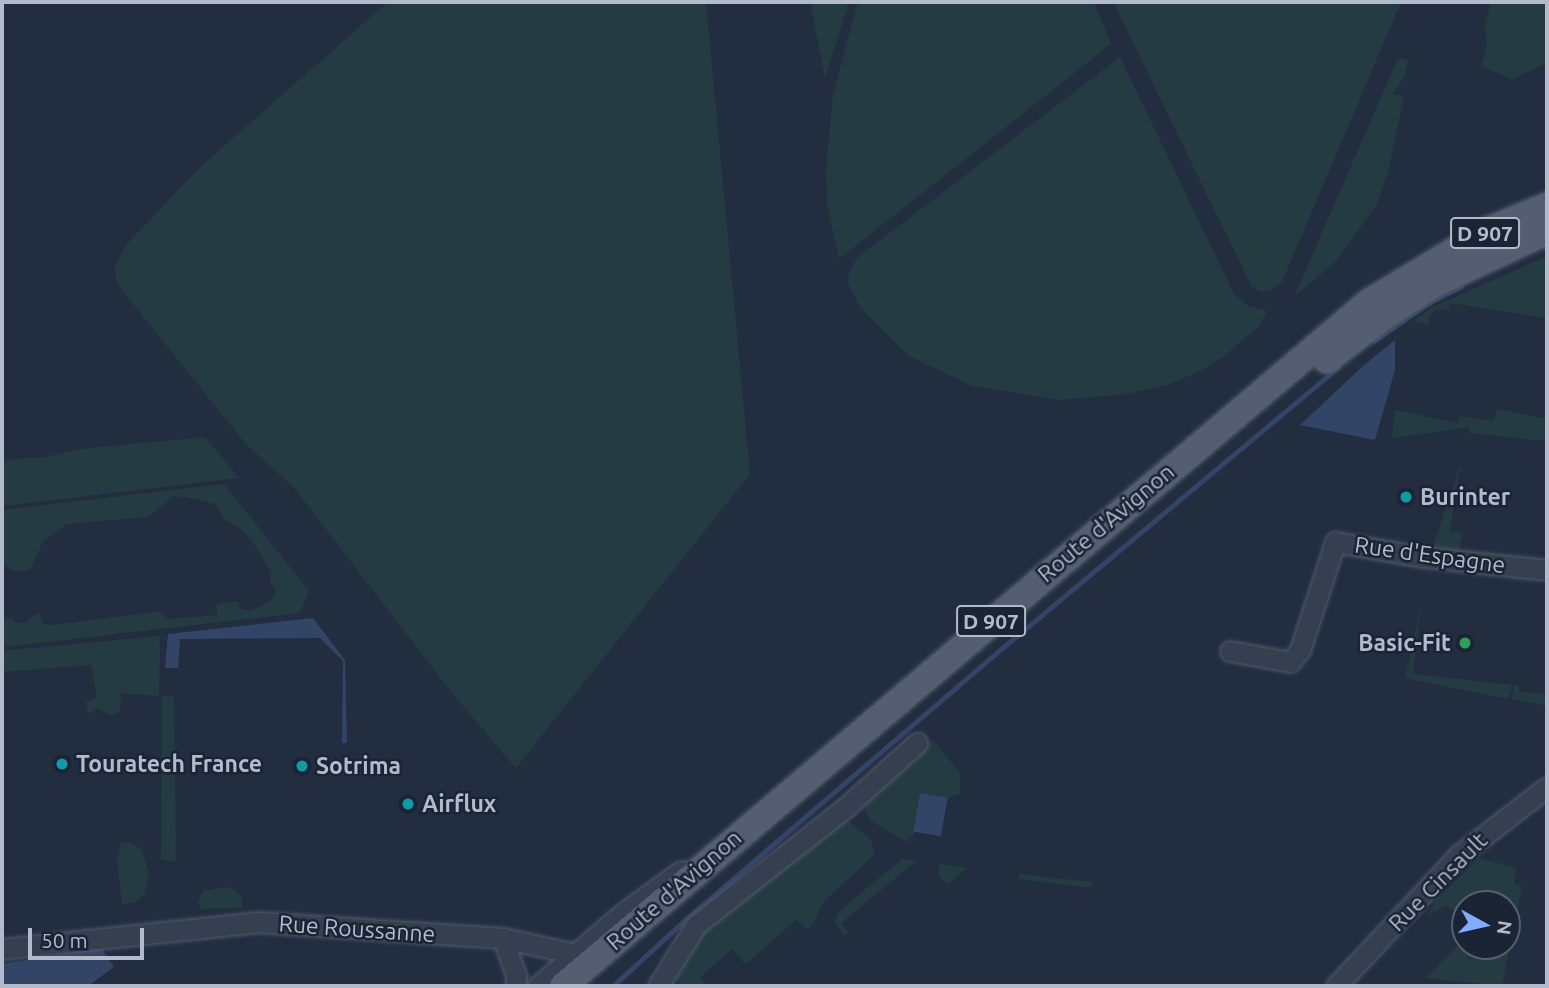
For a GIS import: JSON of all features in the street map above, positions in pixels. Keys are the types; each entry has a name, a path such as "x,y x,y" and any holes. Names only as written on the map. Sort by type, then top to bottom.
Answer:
{"main road":[{"name":"Route d'Avignon","path":"563,986 1368,303 1489,230 1547,206"},
{"name":"Route d'Avignon","path":"590,986 938,687 1341,349 1387,314 1434,284 1547,231"}],"street":[{"name":"Rue d'Espagne","path":"1230,651 1290,662 1300,650 1335,542 1424,557 1547,569"},
{"path":"658,986 696,925 846,807 917,743"},
{"name":"Rue Cinsault","path":"1336,986 1459,855 1547,787"},
{"path":"538,986 705,852 752,824"},
{"name":"Rue Roussanne","path":"2,949 257,922 503,938 575,954"},
{"path":"503,938 516,975 516,986"}],"green space":[{"path":"388,2 706,2 750,474 516,768 451,692 295,489 245,443 117,284 115,265 127,244 202,165"},
{"path":"811,2 849,2 825,78 812,11"},
{"path":"858,2 1094,2 1111,44 839,259 827,203 826,170 833,94"},
{"path":"1113,2 1401,2 1282,282 1271,290 1261,292 1252,287"},
{"path":"1491,2 1547,2 1547,63 1512,79 1481,66 1487,44 1485,25"},
{"path":"1120,57 1234,294 1248,306 1267,311 1259,326 1223,357 1196,373 1167,385 1127,394 1060,400 972,386 909,356 860,307 848,283 849,272 857,258"},
{"path":"1398,58 1408,60 1405,76 1393,94 1404,96 1388,172 1376,206 1334,263 1294,297"},
{"path":"1547,256 1547,318 1450,303 1448,310 1436,309 1430,315 1429,325 1413,321 1433,307"},
{"path":"1497,409 1547,419 1547,441 1468,433 1470,427 1392,438 1395,410 1457,423 1461,416 1494,421"},
{"path":"205,437 239,478 2,506 2,460"},
{"path":"1460,465 1450,531 1463,533 1459,551 1433,547"},
{"path":"224,484 309,591 300,613 2,647 2,619 13,618 15,623 25,623 39,612 43,624 54,625 160,611 167,619 217,615 217,604 238,601 240,609 251,611 272,600 276,590 270,582 271,572 254,544 241,529 225,520 215,504 197,499 174,496 148,517 66,524 43,542 29,571 13,571 2,563 2,510"},
{"path":"1421,605 1413,674 1512,685 1508,699 1405,678"},
{"path":"160,636 159,696 121,693 120,711 110,716 98,708 88,714 86,702 97,697 91,665 2,672 2,651"},
{"path":"1514,685 1519,685 1519,692 1547,694 1547,706 1512,699"},
{"path":"162,695 174,697 176,861 161,860"},
{"path":"933,740 960,773 960,794 948,798 920,793 916,832 906,842 871,821 859,800"},
{"path":"844,817 871,840 875,854 823,902 812,926 806,929 797,919 746,964 732,949 700,977 707,986 678,986 680,982 672,977 705,928"},
{"path":"121,842 130,842 141,849 149,872 145,894 135,902 122,905 117,860"},
{"path":"1479,858 1516,868 1514,884 1522,886 1521,891 1451,890 1451,908 1447,905 1428,916 1435,901"},
{"path":"902,859 916,861 841,923 849,932 844,936 835,923 838,912"},
{"path":"940,864 967,868 947,885 938,875"},
{"path":"1019,874 1092,882 1091,888 1018,879"},
{"path":"229,887 242,896 242,908 201,909 198,902 203,891"},
{"path":"1451,953 1451,960 1507,960 1502,986 1425,978"}],"water":[{"path":"1395,340 1395,370 1375,440 1300,425 1363,366"},
{"path":"313,618 345,660 347,743 342,743 343,661 320,638 180,639 178,668 165,668 168,634"},
{"path":"920,793 948,798 941,836 913,831"},
{"path":"101,948 114,967 88,986 2,986 2,964"}],"waterway":[{"path":"1374,341 1428,303 1461,286"},
{"path":"613,986 686,919 1006,645 1339,367"}],"place":[{"name":"Burinter","path":"1406,497"},
{"name":"Basic-Fit","path":"1465,643"},
{"name":"Touratech France","path":"62,764"},
{"name":"Sotrima","path":"302,766"},
{"name":"Airflux","path":"408,804"}]}
